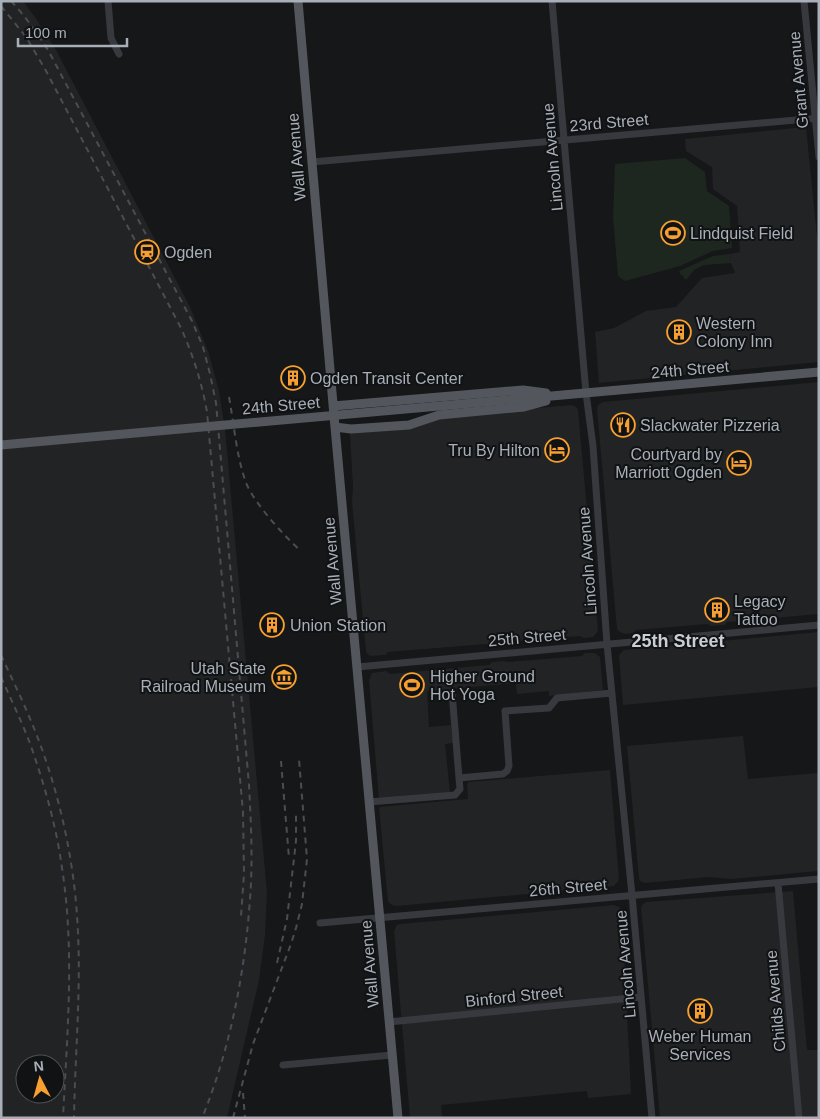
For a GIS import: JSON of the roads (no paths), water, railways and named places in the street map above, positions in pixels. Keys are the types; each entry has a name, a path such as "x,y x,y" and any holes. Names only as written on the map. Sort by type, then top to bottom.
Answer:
{"main road":[{"name":"Wall Avenue","path":"298,1 398,1118"},
{"name":"24th Street","path":"1,445 819,372"},
{"name":"24th Street","path":"333,406 523,390 563,396"},
{"name":"24th Street","path":"335,427 351,429 409,425 439,415 524,407 563,396"}],"street":[{"path":"108,1 111,38 119,54"},
{"name":"Lincoln Avenue","path":"552,1 592,446 607,644 652,1118"},
{"name":"Grant Avenue","path":"804,1 817,118 819,157"},
{"name":"23rd Street","path":"312,162 817,118"},
{"name":"25th Street","path":"357,667 819,625"},
{"path":"369,802 455,795 458,793 460,788 452,692"},
{"path":"459,778 502,774 507,771 509,766 505,711 549,708 557,698 612,693"},
{"name":"26th Street","path":"320,923 819,879"},
{"name":"Childs Avenue","path":"778,883 799,1118"},
{"name":"Binford Street","path":"389,1022 641,998"},
{"path":"283,1065 392,1055"}],"railway":[{"path":"11,1 48,50 192,321 203,347 216,403 249,785 251,870 248,927 235,1010 221,1065 202,1118"},
{"path":"1,6 26,37 45,69 181,328 200,380 207,412 243,812 244,874 241,916"},
{"path":"229,397 238,454 247,485 271,520 301,551"},
{"path":"1,655 28,713 48,767 62,817 72,867 77,916 79,966 74,1118"},
{"path":"1,677 28,737 47,799 62,868 66,899 69,962 63,1118"},
{"path":"233,1118 253,1044 291,944 302,904 307,859 299,759"},
{"path":"281,761 289,858"},
{"path":"277,963 287,919 296,841 296,814"},
{"path":"243,1093 245,1118"}],"place":[{"name":"Lindquist Field","path":"673,233"},
{"name":"Ogden","path":"147,252"},
{"name":"Western Colony Inn","path":"679,332"},
{"name":"Ogden Transit Center","path":"293,378"},
{"name":"Slackwater Pizzeria","path":"623,425"},
{"name":"Tru By Hilton","path":"557,450"},
{"name":"Courtyard by Marriott Ogden","path":"739,463"},
{"name":"Legacy Tattoo","path":"717,610"},
{"name":"Union Station","path":"272,625"},
{"name":"Utah State Railroad Museum","path":"284,677"},
{"name":"Higher Ground Hot Yoga","path":"412,685"},
{"name":"Weber Human Services","path":"700,1011"}],"district":[{"name":"25th Street","path":"678,641"}]}
